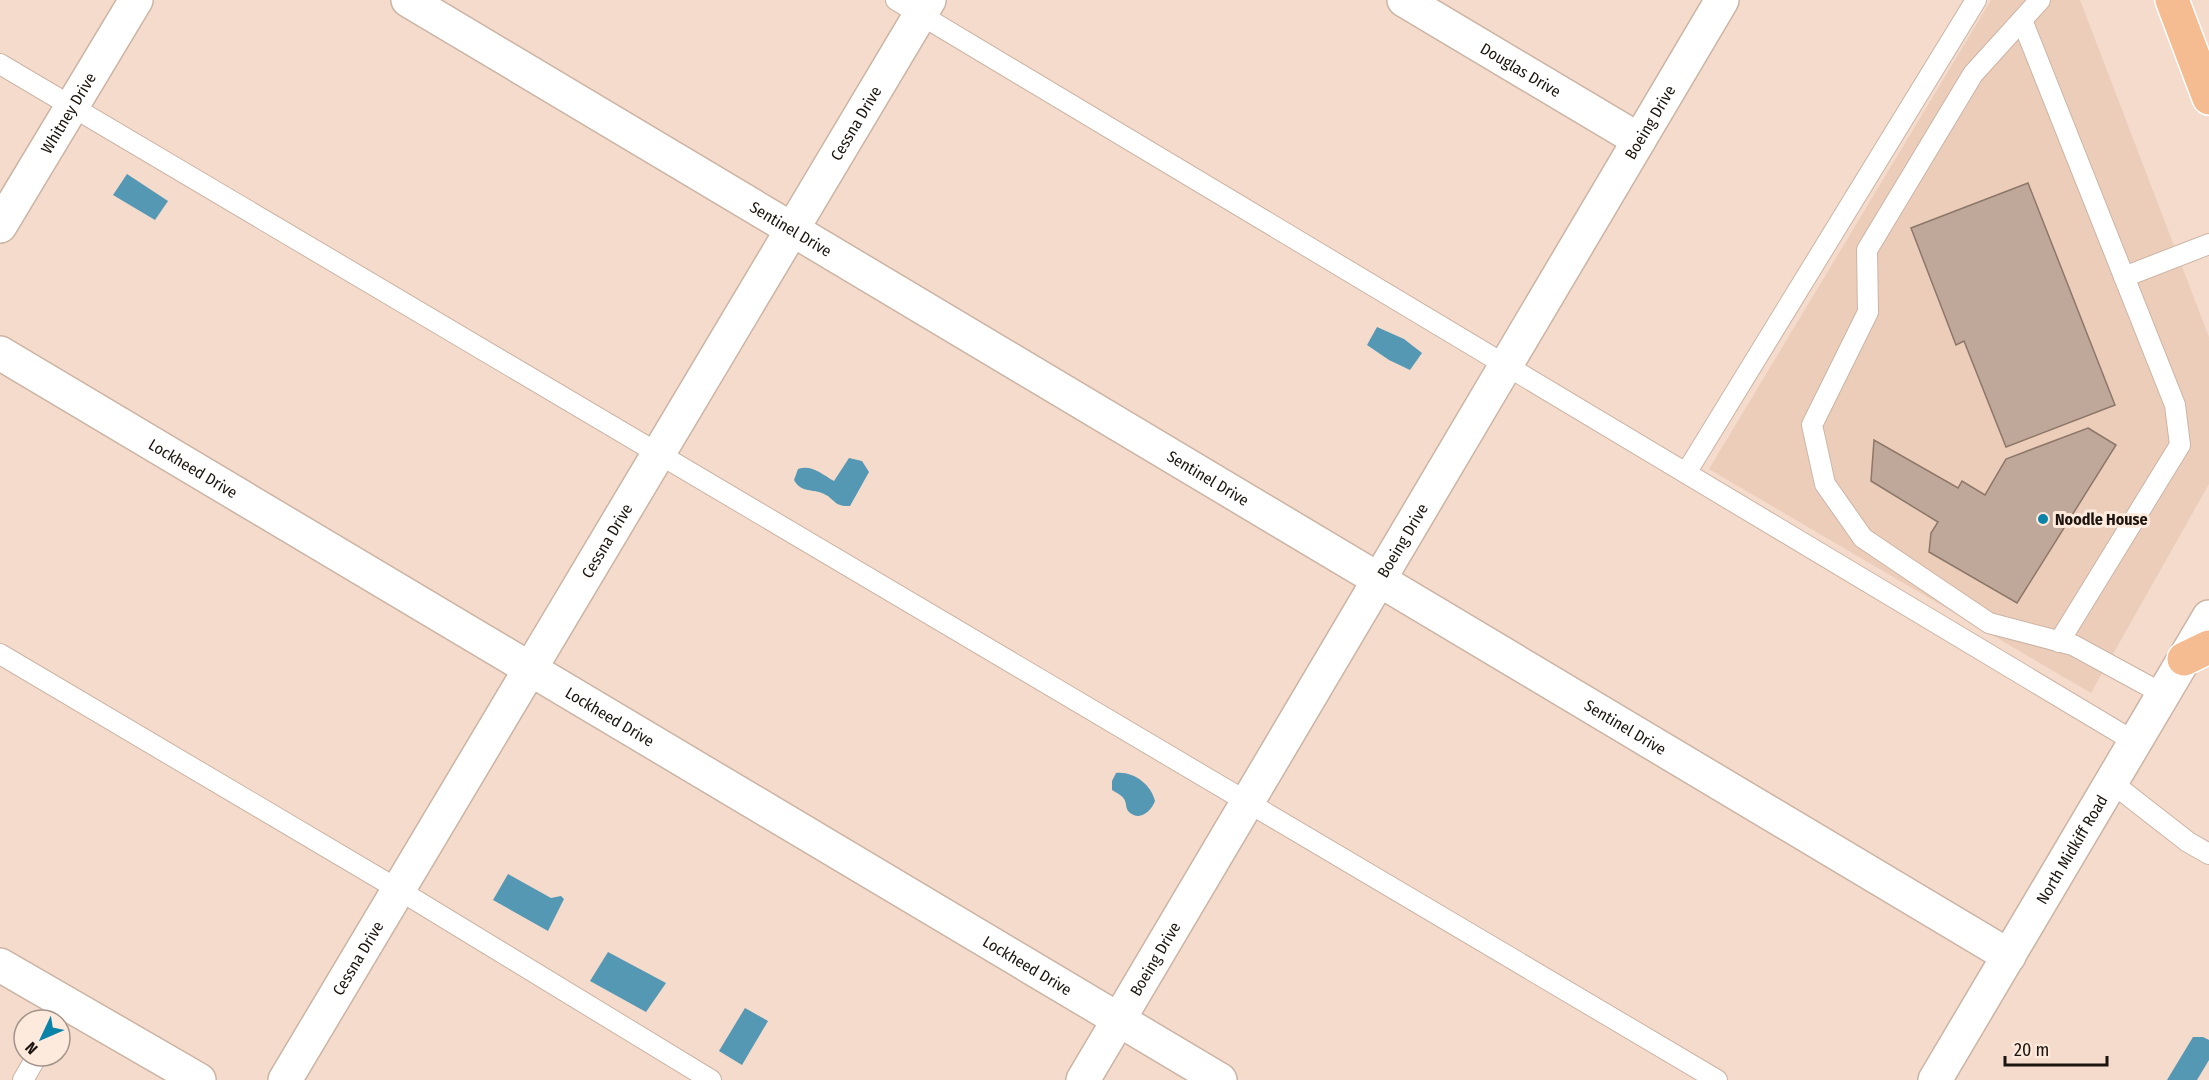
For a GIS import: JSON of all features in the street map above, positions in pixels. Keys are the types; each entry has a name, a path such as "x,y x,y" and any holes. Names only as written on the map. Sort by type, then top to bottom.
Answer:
{"main road":[{"path":"2172,0 2209,98"}],"street":[{"name":"Whitney Drive","path":"0,226 136,0"},
{"name":"Sentinel Drive","path":"408,0 2008,956"},
{"name":"Douglas Drive","path":"1404,0 1639,140"},
{"name":"Boeing Drive","path":"1083,1080 1722,0"},
{"name":"Cessna Drive","path":"285,1080 792,229 915,5"},
{"name":"Lockheed Drive","path":"0,353 1220,1080"},
{"name":"North Midkiff Road","path":"1935,1080 2163,694 2197,653 2209,617"},
{"path":"0,965 58,1008"},
{"path":"72,1016 199,1080"}],"lane":[{"path":"1686,474 1976,0"},
{"path":"2040,0 1973,74 1867,250 1868,312 1812,425 1825,484 1863,538 1989,622 2073,645 2163,694"},
{"path":"915,5 1686,474 2135,742"},
{"path":"2022,20 2175,405 2180,445 2059,642"},
{"path":"0,64 1717,1080"},
{"path":"2124,276 2209,244"},
{"path":"0,654 399,890 711,1080"},
{"path":"2111,782 2188,842 2209,854"}],"shaded area":[{"path":"1991,0 2080,0 2209,337 2209,484 2091,693 1709,469"}],"water":[{"path":"127,174 168,201 155,220 113,195"},
{"path":"1377,327 1404,339 1422,353 1410,370 1389,360 1367,345"},
{"path":"849,458 862,461 869,472 850,506 838,504 820,492 804,489 794,480 798,469 807,468 816,470 834,481"},
{"path":"1116,773 1135,776 1150,789 1155,801 1148,812 1137,816 1129,812 1123,798 1112,790 1112,781"},
{"path":"508,874 551,898 561,896 564,899 548,931 493,900"},
{"path":"608,952 666,983 646,1012 590,981"},
{"path":"745,1008 768,1021 742,1065 719,1051"},
{"path":"2193,1037 2203,1037 2209,1040 2209,1060 2197,1080 2167,1080"}],"building":[{"path":"2028,183 2115,405 2006,447 1964,341 1956,345 1911,228"},
{"path":"2088,428 2116,445 2017,603 1929,552 1931,533 1938,522 1871,481 1874,440 1958,488 1962,481 1985,495 2006,459"}],"place":[{"name":"Noodle House","path":"2043,519"}]}
